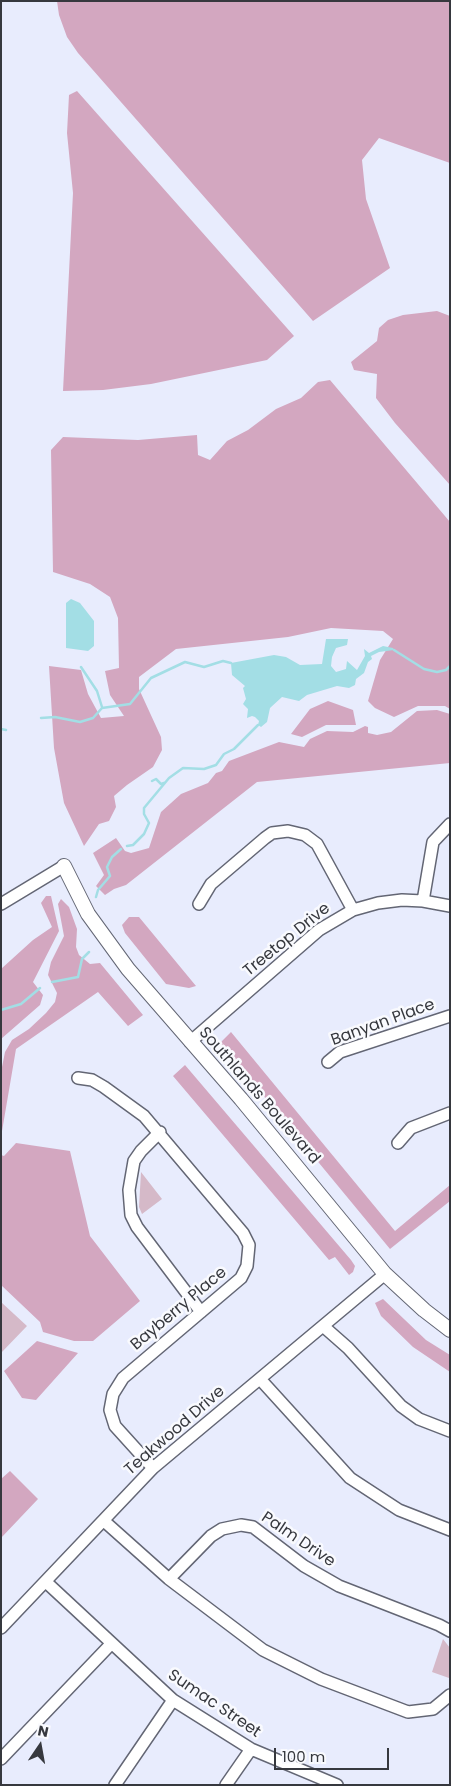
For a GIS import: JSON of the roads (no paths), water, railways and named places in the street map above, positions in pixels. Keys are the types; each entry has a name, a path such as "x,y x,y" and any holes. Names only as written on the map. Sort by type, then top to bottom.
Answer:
{"main road":[{"name":"Southlands Boulevard","path":"64,866 88,914 109,945 289,1156 385,1274 424,1310 450,1330"}],"street":[{"path":"423,901 433,842 450,824"},
{"path":"199,904 211,884 265,838 275,832 288,831 305,835 317,844 353,910"},
{"path":"1,904 64,866"},
{"name":"Treetop Drive","path":"190,1042 319,930 353,910 390,901 423,901 450,906"},
{"name":"Banyan Place","path":"328,1062 340,1052 450,1016"},
{"name":"Bayberry Place","path":"78,1078 92,1080 144,1116 160,1132 243,1233 249,1244 248,1266 241,1278 123,1378 116,1387 110,1403 111,1418 115,1426 154,1468"},
{"path":"398,1143 411,1128 450,1113"},
{"path":"160,1132 141,1151 134,1162 129,1190 131,1215 137,1227 201,1312"},
{"name":"Teakwood Drive","path":"1,1628 154,1468 385,1274"},
{"path":"323,1326 348,1348 402,1406 419,1419 450,1431"},
{"path":"260,1379 350,1478 399,1510 450,1530"},
{"path":"104,1521 168,1579 263,1650 321,1679 408,1712 433,1709 450,1695"},
{"name":"Palm Drive","path":"168,1579 211,1536 222,1529 241,1525 253,1527 304,1566 331,1582 368,1599 439,1625 450,1631"},
{"name":"Sumac Street","path":"46,1582 173,1700 251,1749 330,1784"},
{"path":"1,1759 111,1644"},
{"path":"115,1785 173,1700"},
{"path":"226,1785 251,1749"}],"waterway":[{"path":"394,650 424,669 437,672 446,670 450,666"},
{"path":"41,718 55,717 80,722 93,718 102,708 130,704 151,678 185,662 204,667 223,661 231,663"},
{"path":"81,667 97,691 102,707"},
{"path":"127,846 133,845 144,834 149,823 144,814 144,808 169,778 183,768 204,769 216,765 224,754 234,749 258,725"},
{"path":"1,729 6,730"},
{"path":"152,781 156,779 161,784 164,783"},
{"path":"96,897 98,890 110,876 107,867 112,857 121,849"},
{"path":"52,982 78,977 82,959 89,952"},
{"path":"1,1010 21,1004 40,988"}]}
